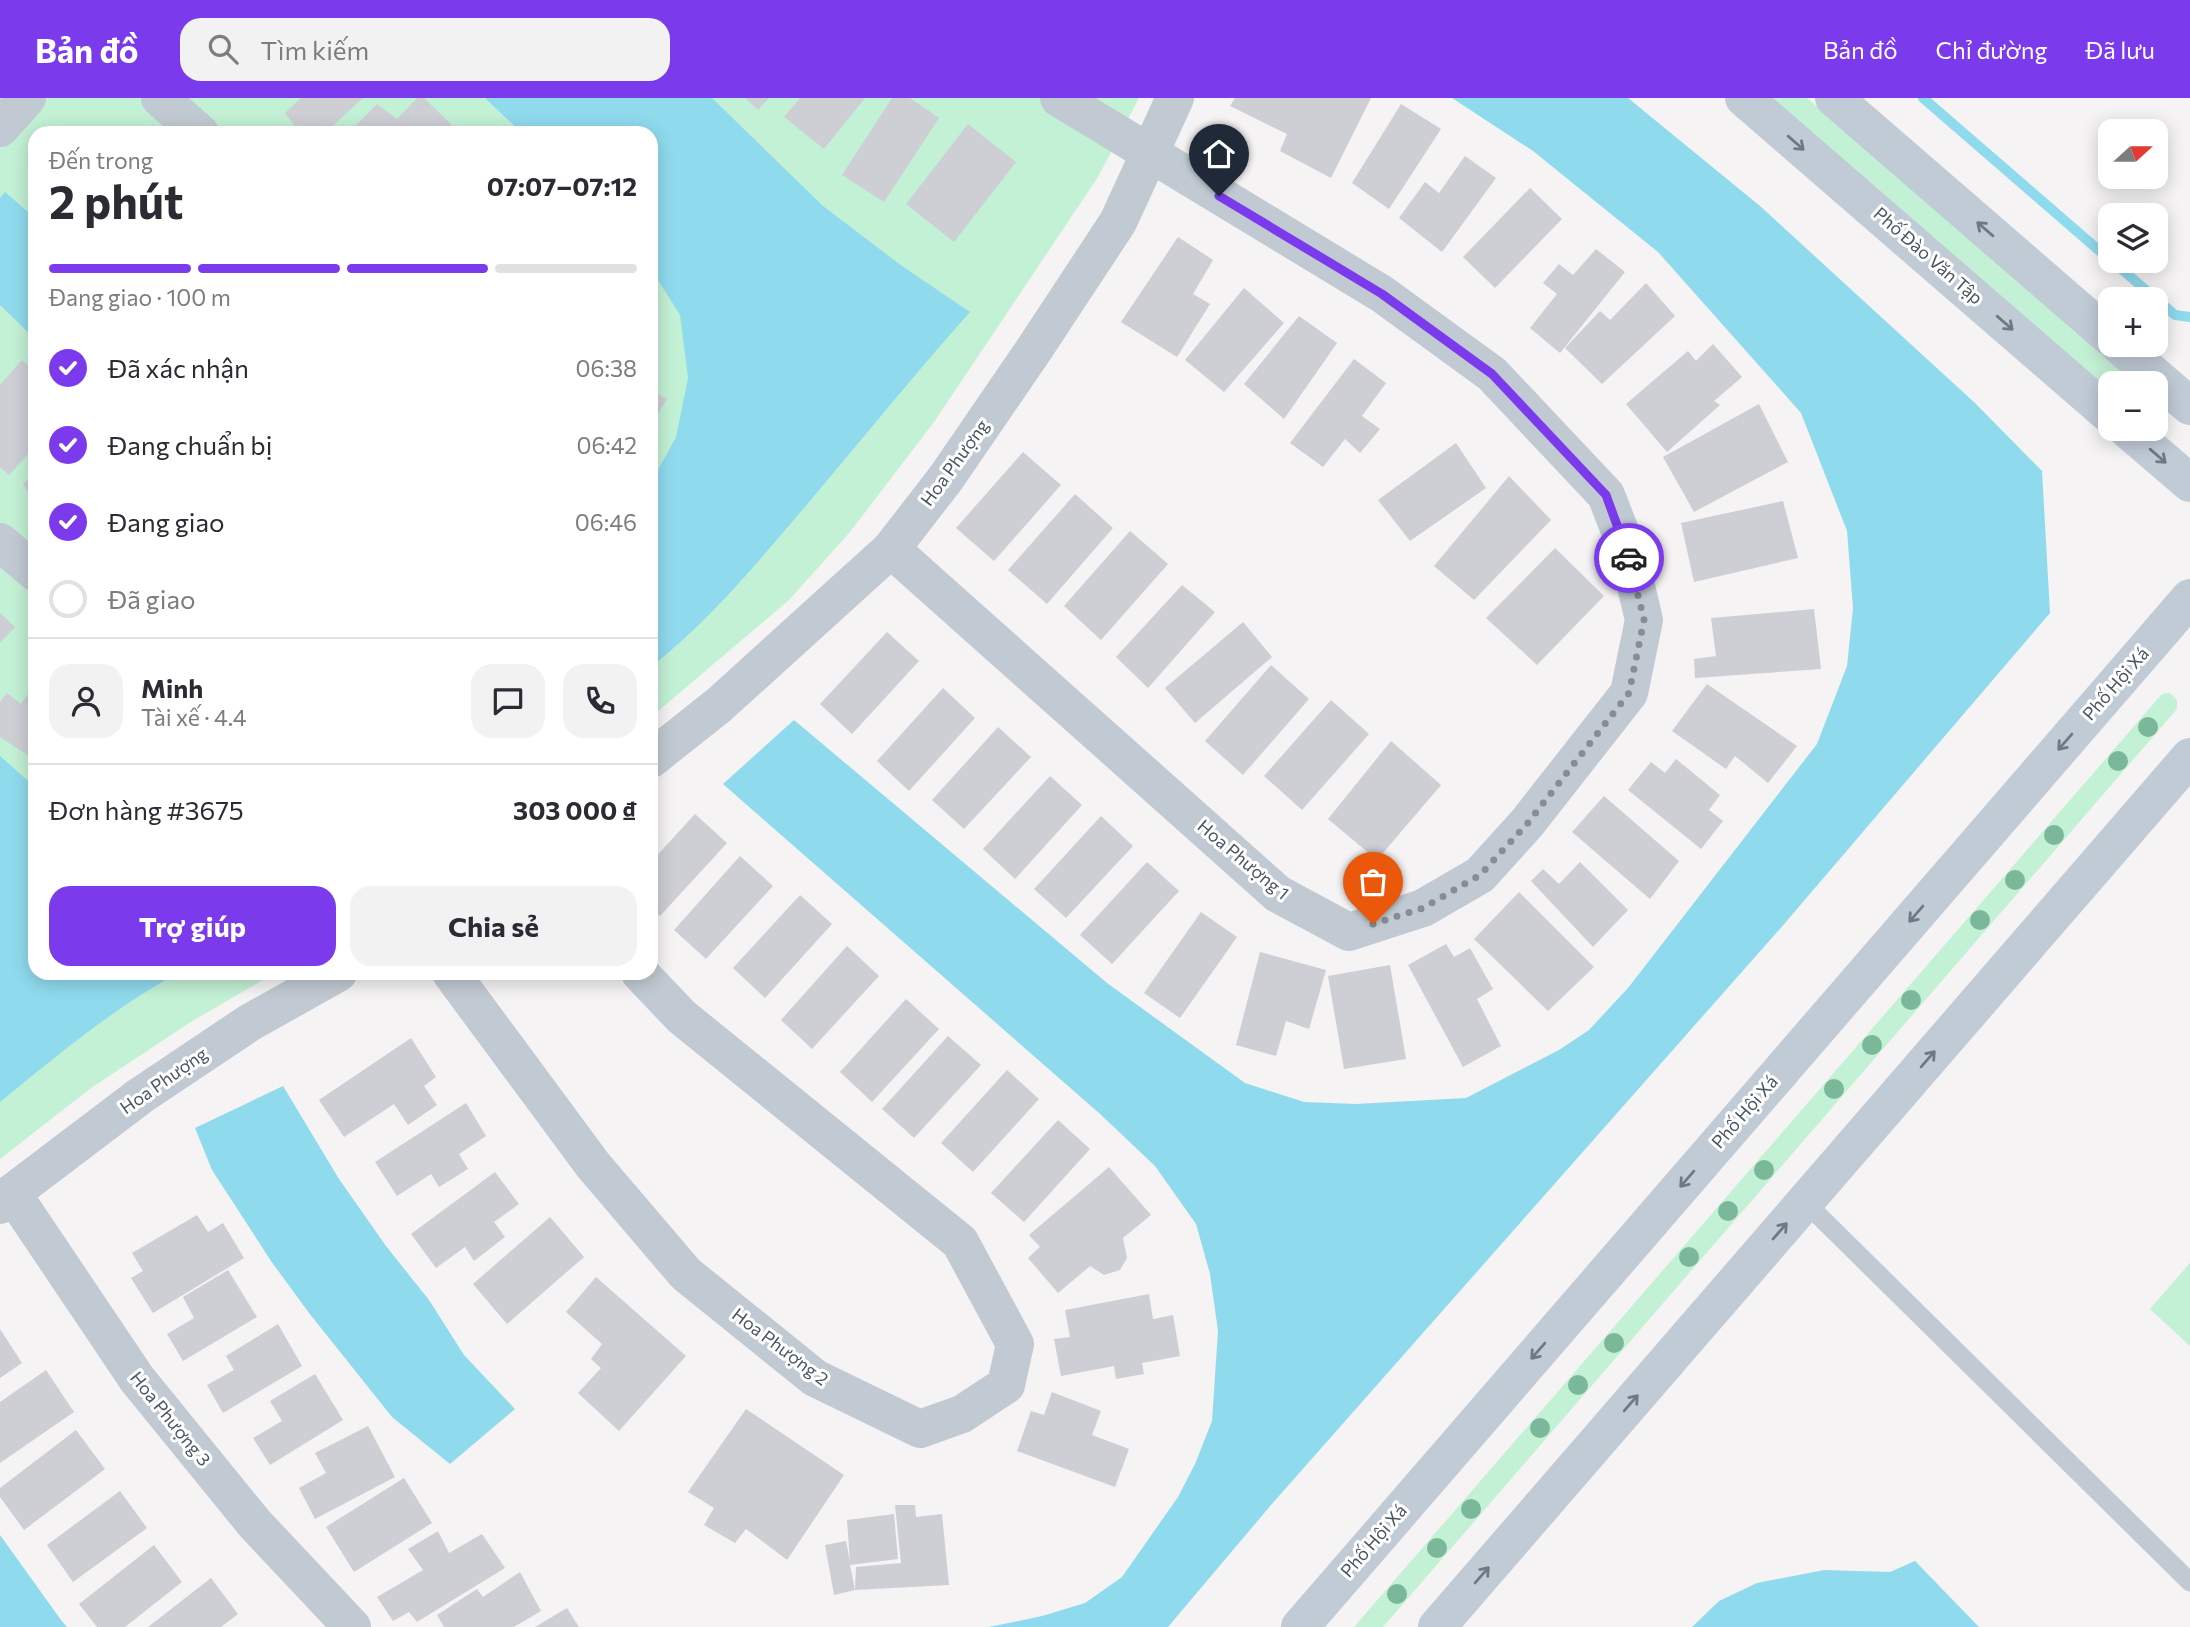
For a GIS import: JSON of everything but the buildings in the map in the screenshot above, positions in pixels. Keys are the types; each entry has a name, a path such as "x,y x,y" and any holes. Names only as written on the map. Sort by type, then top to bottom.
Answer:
{"main road":[{"name":"Phố Đào Văn Tập","path":"1744,98 2098,405"},
{"path":"1834,98 2098,327"},
{"path":"2133,357 2190,406"},
{"path":"2141,441 2190,484"},
{"name":"Phố Hội Xá","path":"1300,1627 2190,598"},
{"path":"1437,1627 2190,757"}],"street":[{"path":"0,128 27,98"},
{"path":"160,98 192,126"},
{"name":"Hoa Phượng 1","path":"891,549 1278,894 1349,932 1423,908 1480,875 1527,824 1629,693 1644,620 1628,552 1606,495 1492,374 1382,294 1059,98"},
{"name":"Hoa Phượng","path":"658,753 719,705 891,549 946,478 1118,222 1175,98"},
{"path":"0,542 28,566"},
{"name":"Hoa Phượng","path":"6,1199 140,1096 249,1023 326,980"},
{"name":"Hoa Phượng 2","path":"456,980 593,1165 686,1274 815,1378 920,1429 962,1414 1006,1385 1015,1344 960,1242 682,1017 647,980"},
{"name":"Hoa Phượng 3","path":"6,1199 136,1379 255,1524 352,1627"}],"lane":[{"path":"1805,1202 2190,1582"}],"green space":[{"path":"0,98 1139,98 1098,177 934,422 850,532 789,600 658,711 658,126 28,126 28,980 263,980 189,1023 91,1088 0,1159"},
{"path":"1770,98 1807,98 2098,349 2098,357 2107,357 2123,371 2098,371 2098,383"},
{"path":"2170,693 2177,700 2177,709 1383,1627 1354,1627 2161,695"},
{"path":"2190,1263 2190,1346 2150,1309"}],"water":[{"path":"485,98 712,98 823,206 902,266 970,312 746,575 710,614 658,661 658,470 676,437 688,378 680,315 658,280 658,126 515,126"},
{"path":"1452,98 1628,98 1760,206 1975,403 2042,471 2050,613 1785,923 1271,1505 1168,1627 989,1627 1042,1616 1085,1603 1122,1577 1178,1497 1195,1464 1212,1421 1218,1331 1210,1274 1196,1224 1155,1166 1099,1113 723,784 794,720 1107,983 1245,1083 1304,1102 1356,1104 1466,1098 1559,1050 1589,1030 1628,988 1817,744 1847,666 1853,608 1847,531 1801,413 1658,252 1533,151"},
{"path":"5,192 28,212 28,332 0,305 0,198"},
{"path":"0,756 28,781 28,980 166,980 108,1017 0,1102"},
{"path":"283,1086 339,1179 386,1246 429,1300 464,1355 515,1409 450,1464 392,1417 271,1261 212,1170 195,1128"},
{"path":"0,1535 61,1620 67,1627 0,1627"},
{"path":"1915,1561 1979,1627 1692,1627 1719,1601 1757,1583 1824,1570 1890,1572"}],"waterway":[{"path":"1923,98 2098,250"},
{"path":"2126,273 2175,315 2190,317"}],"way so far":[{"path":"1373,924 1423,908 1480,875 1527,824 1629,693 1644,620 1629,558"}],"route":[{"path":"1219,196 1382,294 1492,374 1606,495 1629,558"}]}
